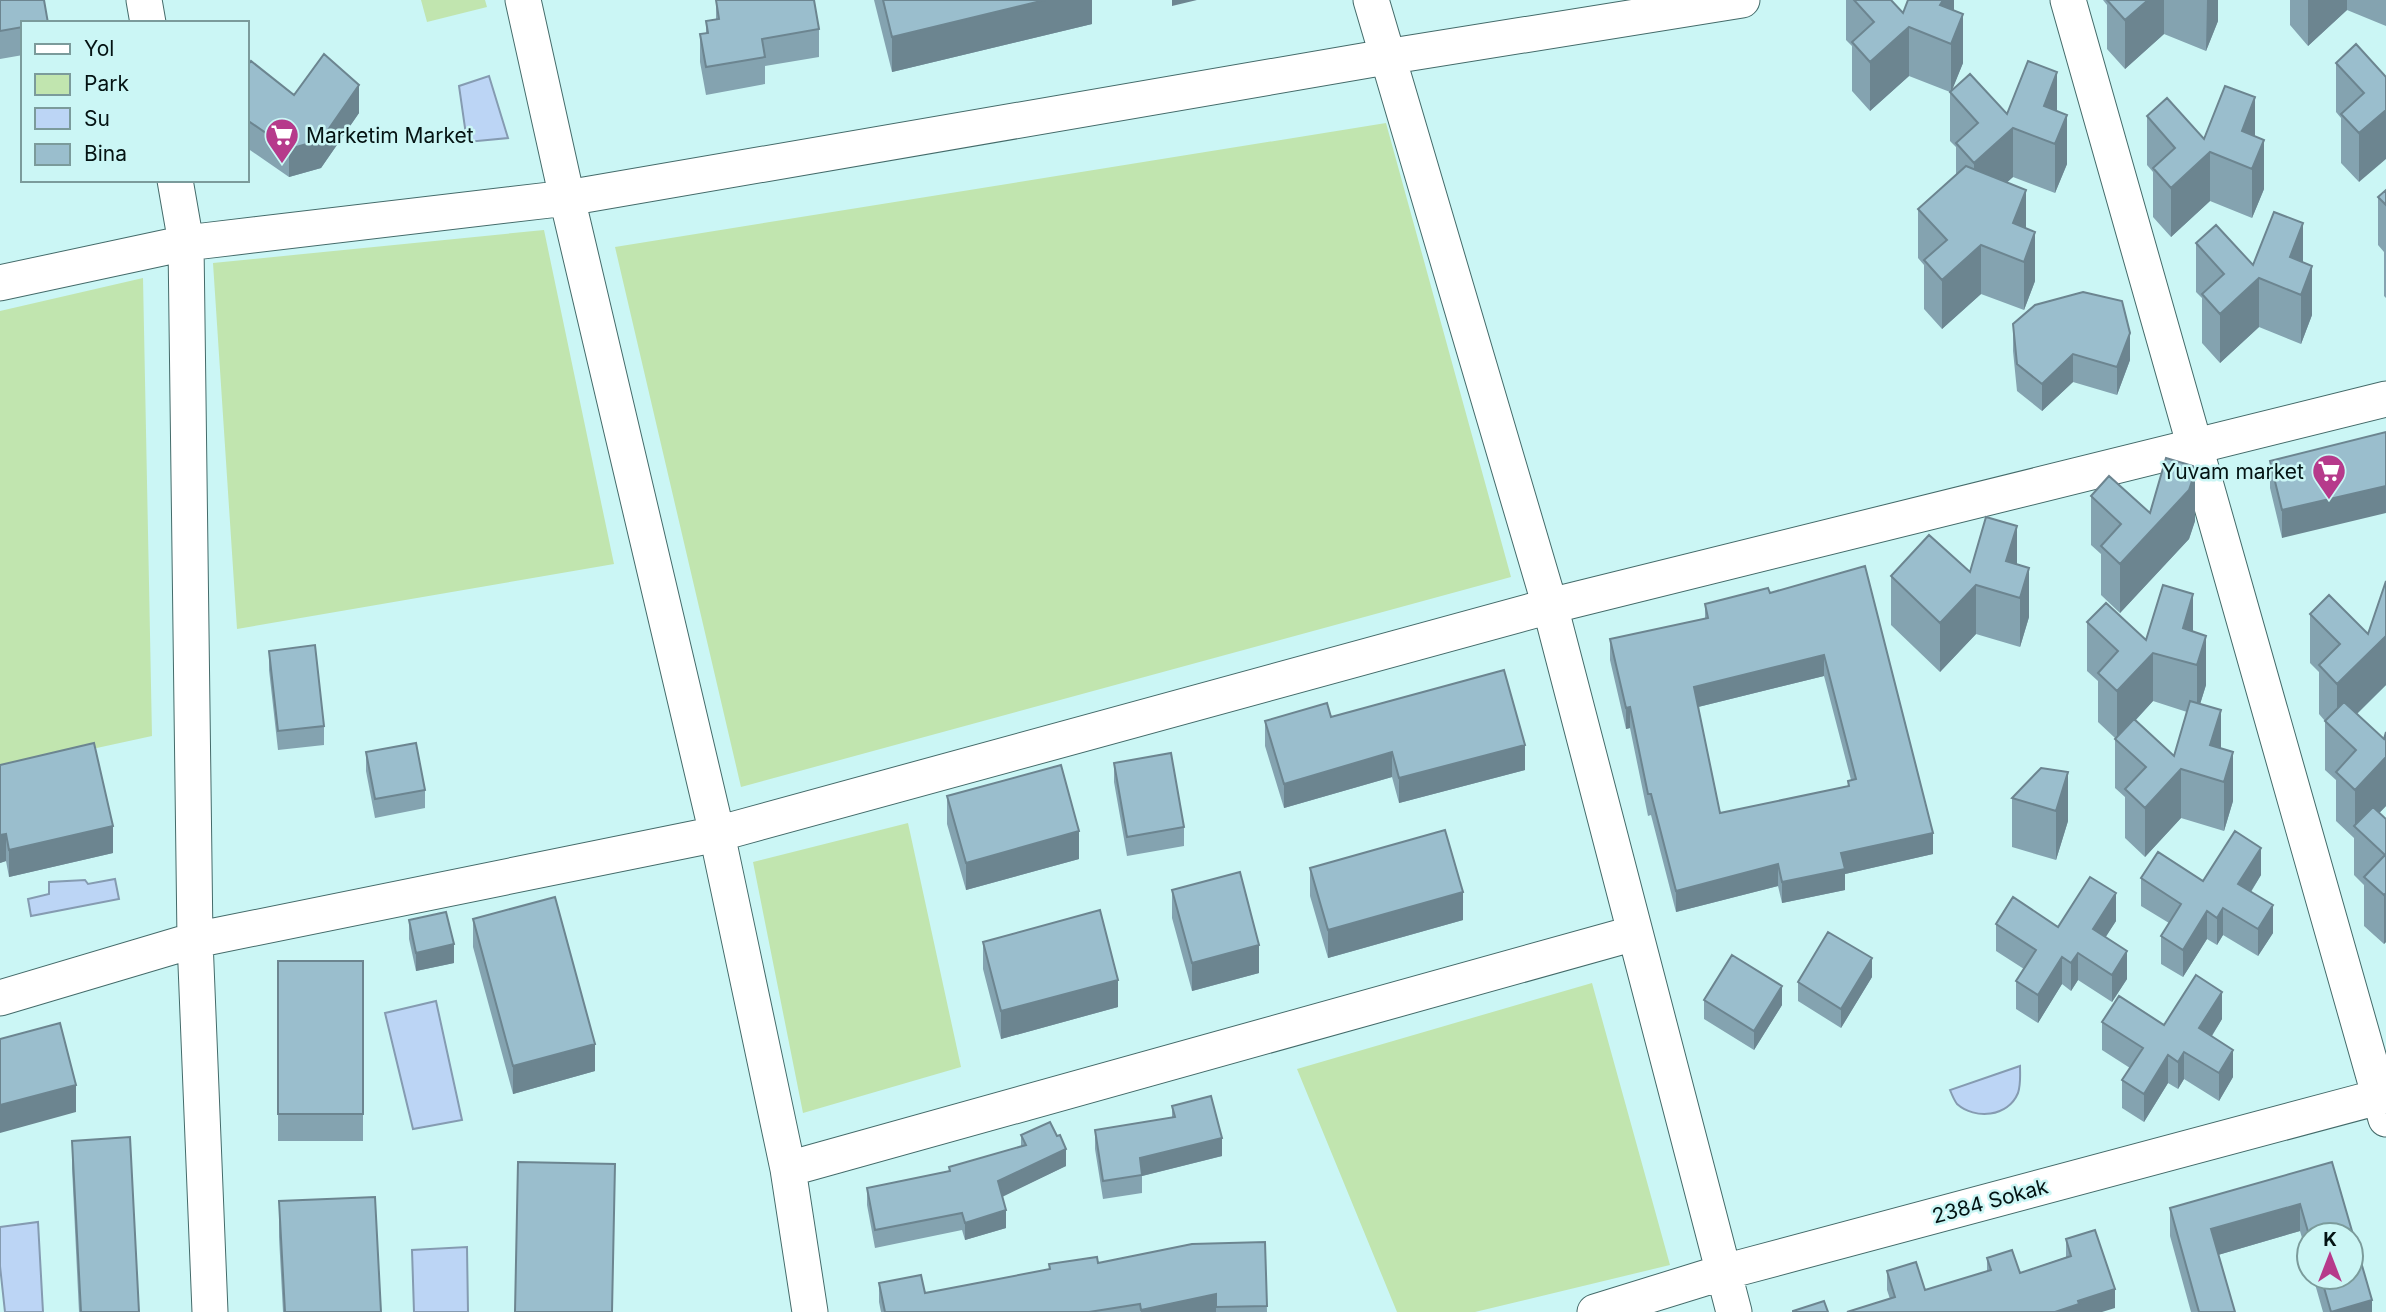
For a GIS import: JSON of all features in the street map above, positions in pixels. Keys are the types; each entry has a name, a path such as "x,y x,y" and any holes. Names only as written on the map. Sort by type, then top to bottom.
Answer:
{"street":[{"path":"144,0 148,21"},
{"path":"523,0 567,198 718,834 788,1169 810,1312"},
{"path":"1371,0 1550,606 1734,1312"},
{"path":"0,283 186,243 567,198 1386,57 1742,0"},
{"path":"2068,0 2384,1104"},
{"path":"175,182 186,243 195,940 210,1312"},
{"path":"0,998 195,940 718,834 1550,606 2386,399"},
{"path":"788,1169 1635,933"},
{"name":"2384 Sokak","path":"1595,1312 1724,1272 2384,1104"}],"green space":[{"path":"421,0 485,0 487,7 427,22"},
{"path":"1386,123 1511,577 741,787 615,247"},
{"path":"544,230 614,564 237,629 213,263"},
{"path":"143,278 152,736 0,769 0,311"},
{"path":"908,823 961,1067 803,1113 753,862"},
{"path":"1592,983 1670,1265 1475,1312 1397,1312 1297,1069"}],"water":[{"path":"489,76 508,138 467,142 459,86"},
{"path":"115,879 119,899 31,916 28,899 49,894 49,882 85,880 88,884"},
{"path":"436,1001 462,1120 413,1129 385,1013"},
{"path":"2020,1066 2018,1093 2007,1107 1999,1111 1982,1114 1964,1109 1957,1104 1950,1090"},
{"path":"38,1222 43,1312 5,1312 0,1266 0,1227"},
{"path":"467,1247 468,1312 414,1312 412,1250"}],"building":[{"path":"0,0 44,0 48,21 21,21 21,27 0,31"},
{"path":"716,0 814,0 819,29 762,39 765,57 706,67 700,34 708,33 706,21 719,19"},
{"path":"883,0 1045,0 892,37"},
{"path":"1854,0 1891,0 1903,13 1908,0 1943,0 1940,5 1963,14 1951,44 1909,27 1870,62 1852,42 1874,22"},
{"path":"2107,0 2148,0 2125,20"},
{"path":"2356,44 2386,77 2386,110 2359,133 2341,114 2364,93 2336,63"},
{"path":"324,54 359,85 321,140 289,149 248,121 248,65 251,61 294,95"},
{"path":"2028,61 2057,72 2044,106 2067,115 2055,144 2013,128 1974,163 1956,143 1978,123 1950,92 1970,74 2007,114"},
{"path":"2225,86 2255,97 2242,131 2264,140 2252,169 2210,152 2171,188 2153,168 2175,148 2147,116 2167,98 2204,139"},
{"path":"1966,166 2026,190 2013,223 2035,232 2024,262 1981,245 1942,280 1924,260 1947,240 1918,209"},
{"path":"2386,190 2386,205 2378,197"},
{"path":"2274,212 2303,223 2290,257 2312,266 2301,295 2259,278 2220,314 2202,294 2224,274 2196,243 2216,225 2253,265"},
{"path":"2083,292 2122,301 2130,333 2117,367 2073,354 2042,384 2017,364 2013,324 2035,305"},
{"path":"2386,432 2386,486 2282,510 2270,461"},
{"path":"2166,458 2193,466 2195,472 2189,490 2120,564 2101,546 2121,524 2091,496 2109,476 2150,513"},
{"path":"1986,517 2017,526 2006,561 2029,568 2020,598 1976,585 1940,623 1891,576 1929,535 1970,572"},
{"path":"1865,566 1933,833 1841,853 1845,869 1782,882 1778,864 1676,891 1651,794 1648,794 1630,707 1626,708 1610,639 1708,618 1705,604 1768,588 1770,593","holes":["1824,655 1856,779 1848,781 1849,786 1720,813 1694,687"]},
{"path":"2386,581 2386,636 2337,684 2319,665 2340,644 2310,614 2329,595 2368,634"},
{"path":"2163,585 2193,594 2183,628 2206,636 2197,665 2153,653 2117,691 2098,673 2118,651 2087,622 2106,603 2146,640"},
{"path":"315,645 324,726 278,731 269,651"},
{"path":"1504,670 1525,745 1399,778 1392,752 1284,784 1265,721 1327,703 1331,717"},
{"path":"2190,701 2221,710 2210,745 2233,752 2224,782 2181,769 2145,808 2125,789 2146,767 2115,739 2134,719 2174,756"},
{"path":"2344,702 2384,739 2386,732 2386,757 2355,790 2336,772 2356,750 2325,721"},
{"path":"94,743 113,826 9,850 6,834 0,835 0,765"},
{"path":"416,743 425,790 375,799 366,752"},
{"path":"1171,753 1184,827 1127,837 1114,763"},
{"path":"1061,765 1079,831 966,863 947,796"},
{"path":"2041,768 2068,772 2056,811 2012,798"},
{"path":"2373,807 2386,819 2384,895 2364,877 2385,855 2354,826"},
{"path":"1445,830 1463,892 1328,930 1310,868"},
{"path":"2235,831 2261,848 2238,884 2273,905 2258,929 2223,908 2217,918 2207,911 2183,950 2161,936 2181,904 2141,878 2158,852 2203,881"},
{"path":"1240,872 1259,945 1192,963 1172,890"},
{"path":"2090,877 2116,893 2093,929 2127,951 2112,975 2078,953 2071,963 2062,957 2038,995 2016,981 2036,950 1996,924 2013,897 2058,927"},
{"path":"555,897 595,1044 513,1066 473,919"},
{"path":"1100,910 1118,980 1001,1011 983,942"},
{"path":"446,912 454,944 416,953 409,920"},
{"path":"1828,932 1872,958 1841,1009 1798,982"},
{"path":"1732,955 1782,986 1754,1031 1704,1000"},
{"path":"278,961 363,961 363,1114 278,1114"},
{"path":"2196,975 2222,992 2199,1028 2233,1050 2219,1073 2184,1052 2178,1062 2168,1055 2144,1094 2122,1080 2143,1048 2102,1022 2119,996 2164,1025"},
{"path":"60,1023 76,1085 0,1105 0,1039"},
{"path":"1211,1096 1222,1138 1140,1158 1142,1175 1103,1181 1095,1130 1175,1117 1172,1106"},
{"path":"1050,1122 1066,1149 998,1181 1006,1210 965,1223 962,1213 875,1230 867,1188 950,1171 949,1167 1026,1145 1021,1135"},
{"path":"130,1137 139,1312 81,1312 72,1141"},
{"path":"518,1162 615,1164 612,1312 515,1312"},
{"path":"2332,1162 2349,1221 2305,1221 2300,1204 2211,1229 2235,1312 2199,1312 2170,1208"},
{"path":"375,1197 381,1312 285,1312 279,1201"},
{"path":"2095,1230 2115,1289 2055,1312 1847,1312 1895,1297 1887,1271 1916,1262 1925,1290 1991,1270 1987,1258 2012,1250 2020,1273 2071,1256 2066,1239"},
{"path":"1265,1242 1267,1306 1216,1307 1216,1294 1141,1310 1140,1304 1089,1312 885,1312 879,1283 921,1275 925,1293 1050,1269 1049,1264 1097,1257 1098,1263 1192,1244"},
{"path":"2365,1276 2372,1300 2331,1312 2325,1291 2365,1291"},
{"path":"1824,1301 1828,1312 1793,1312 1793,1311"}],"place":[{"name":"Marketim Market","path":"282,165"},
{"name":"Yuvam market","path":"2329,501"}]}
